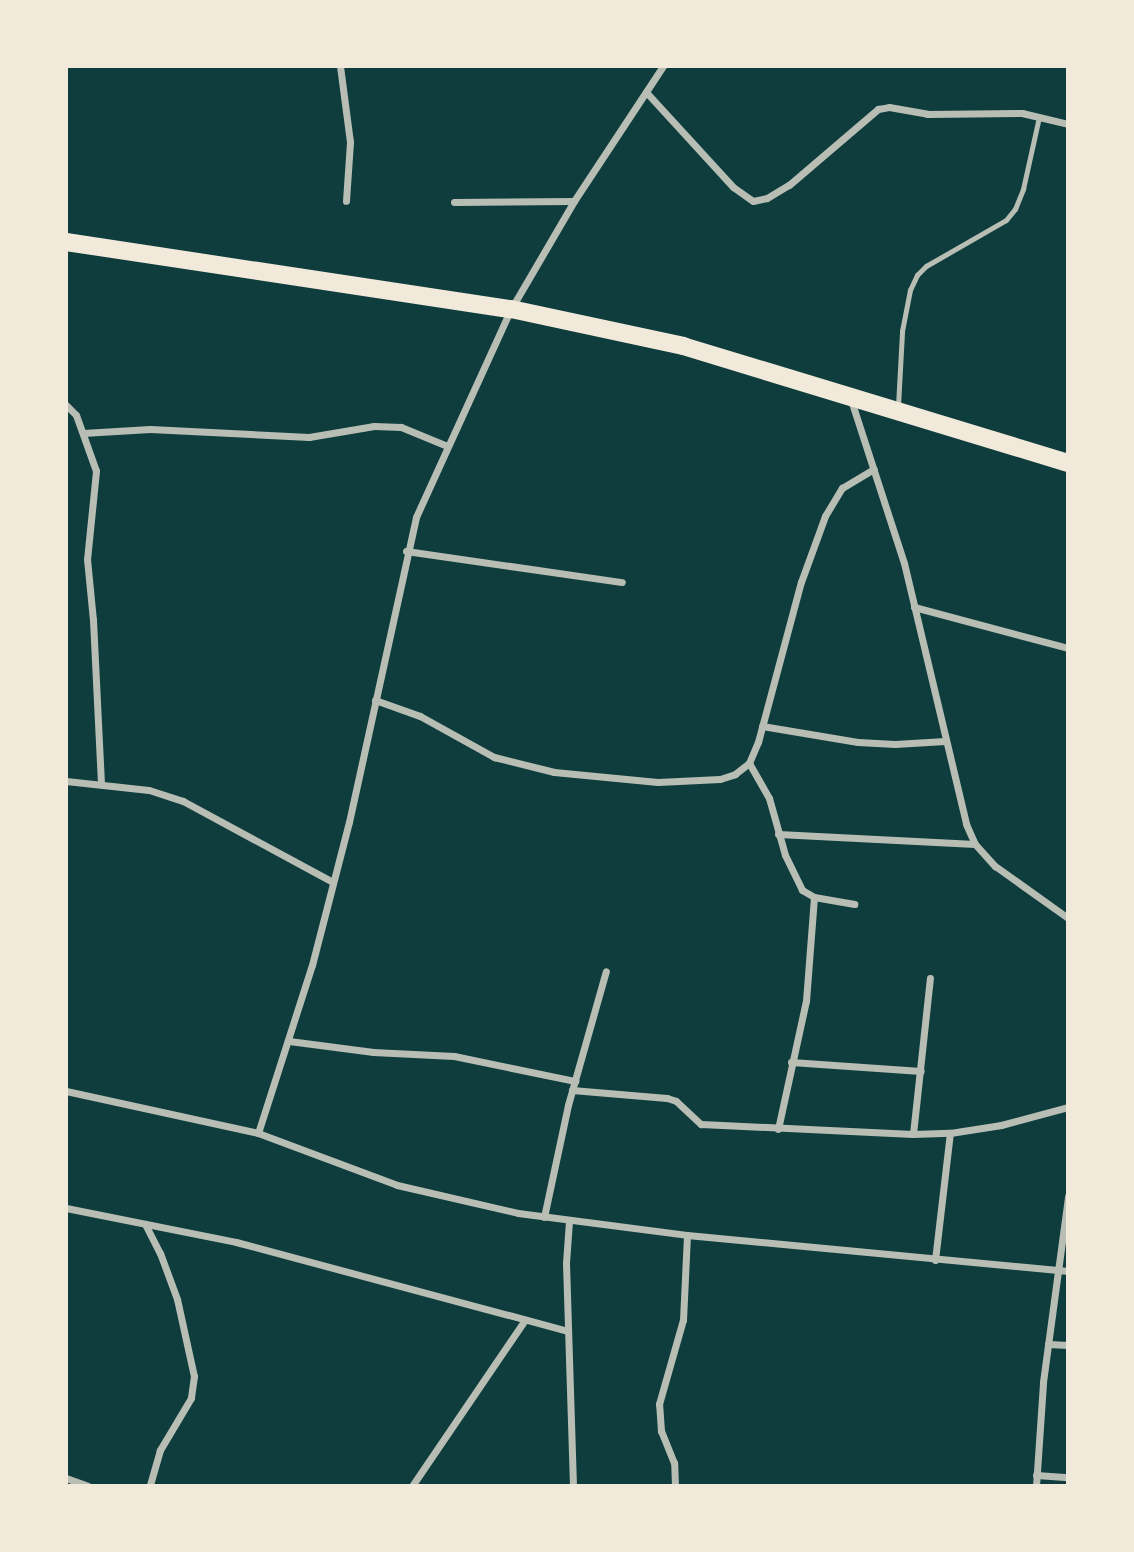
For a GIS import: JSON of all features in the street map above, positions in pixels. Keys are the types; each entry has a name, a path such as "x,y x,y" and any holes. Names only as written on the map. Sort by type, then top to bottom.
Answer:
{"main road":[{"path":"66,242 511,309 683,346 1068,463"}],"street":[{"path":"340,66 350,142 346,201"},
{"path":"258,1133 289,1041 333,882 406,551 416,517 511,309 574,201 662,67"},
{"path":"646,92 733,187 753,201 767,198 789,185 878,109 889,107 927,114 1022,113 1068,124"},
{"path":"454,202 574,201"},
{"path":"849,396 904,563 966,824 975,844 995,866 1068,918"},
{"path":"66,405 76,415 96,471 86,559 101,782"},
{"path":"83,433 150,429 309,437 374,426 401,427 447,446"},
{"path":"375,700 419,716 494,757 554,772 658,782 720,779 736,774 749,763 762,726 801,582 825,516 842,488 874,470"},
{"path":"406,551 622,582"},
{"path":"914,607 1068,648"},
{"path":"762,726 858,742 895,744 945,741"},
{"path":"749,763 769,798 778,834 802,890 814,897 854,904"},
{"path":"66,781 101,782 149,790 183,801 333,882"},
{"path":"778,834 975,844"},
{"path":"778,1129 806,1001 814,897"},
{"path":"544,1217 572,1090 606,971"},
{"path":"912,1135 930,978"},
{"path":"289,1041 373,1052 454,1056 575,1081"},
{"path":"791,1062 921,1071"},
{"path":"572,1090 667,1098 676,1101 701,1125 912,1135 950,1133 1001,1125 1068,1107"},
{"path":"66,1091 258,1133 397,1185 480,1206 687,1235 1068,1271"},
{"path":"935,1260 950,1133"},
{"path":"1036,1486 1048,1344 1068,1196"},
{"path":"66,1208 236,1242 568,1331"},
{"path":"569,1220 566,1264 573,1486"},
{"path":"145,1224 160,1253 177,1299 194,1376 191,1398 160,1450 150,1486"},
{"path":"675,1486 674,1462 661,1431 659,1404 683,1320 687,1235"},
{"path":"412,1486 524,1321"},
{"path":"1048,1344 1068,1345"},
{"path":"1037,1475 1068,1477"},
{"path":"66,1478 88,1486"}],"lane":[{"path":"898,410 902,331 910,290 917,275 926,266 1006,220 1015,209 1023,189 1039,117"}]}
